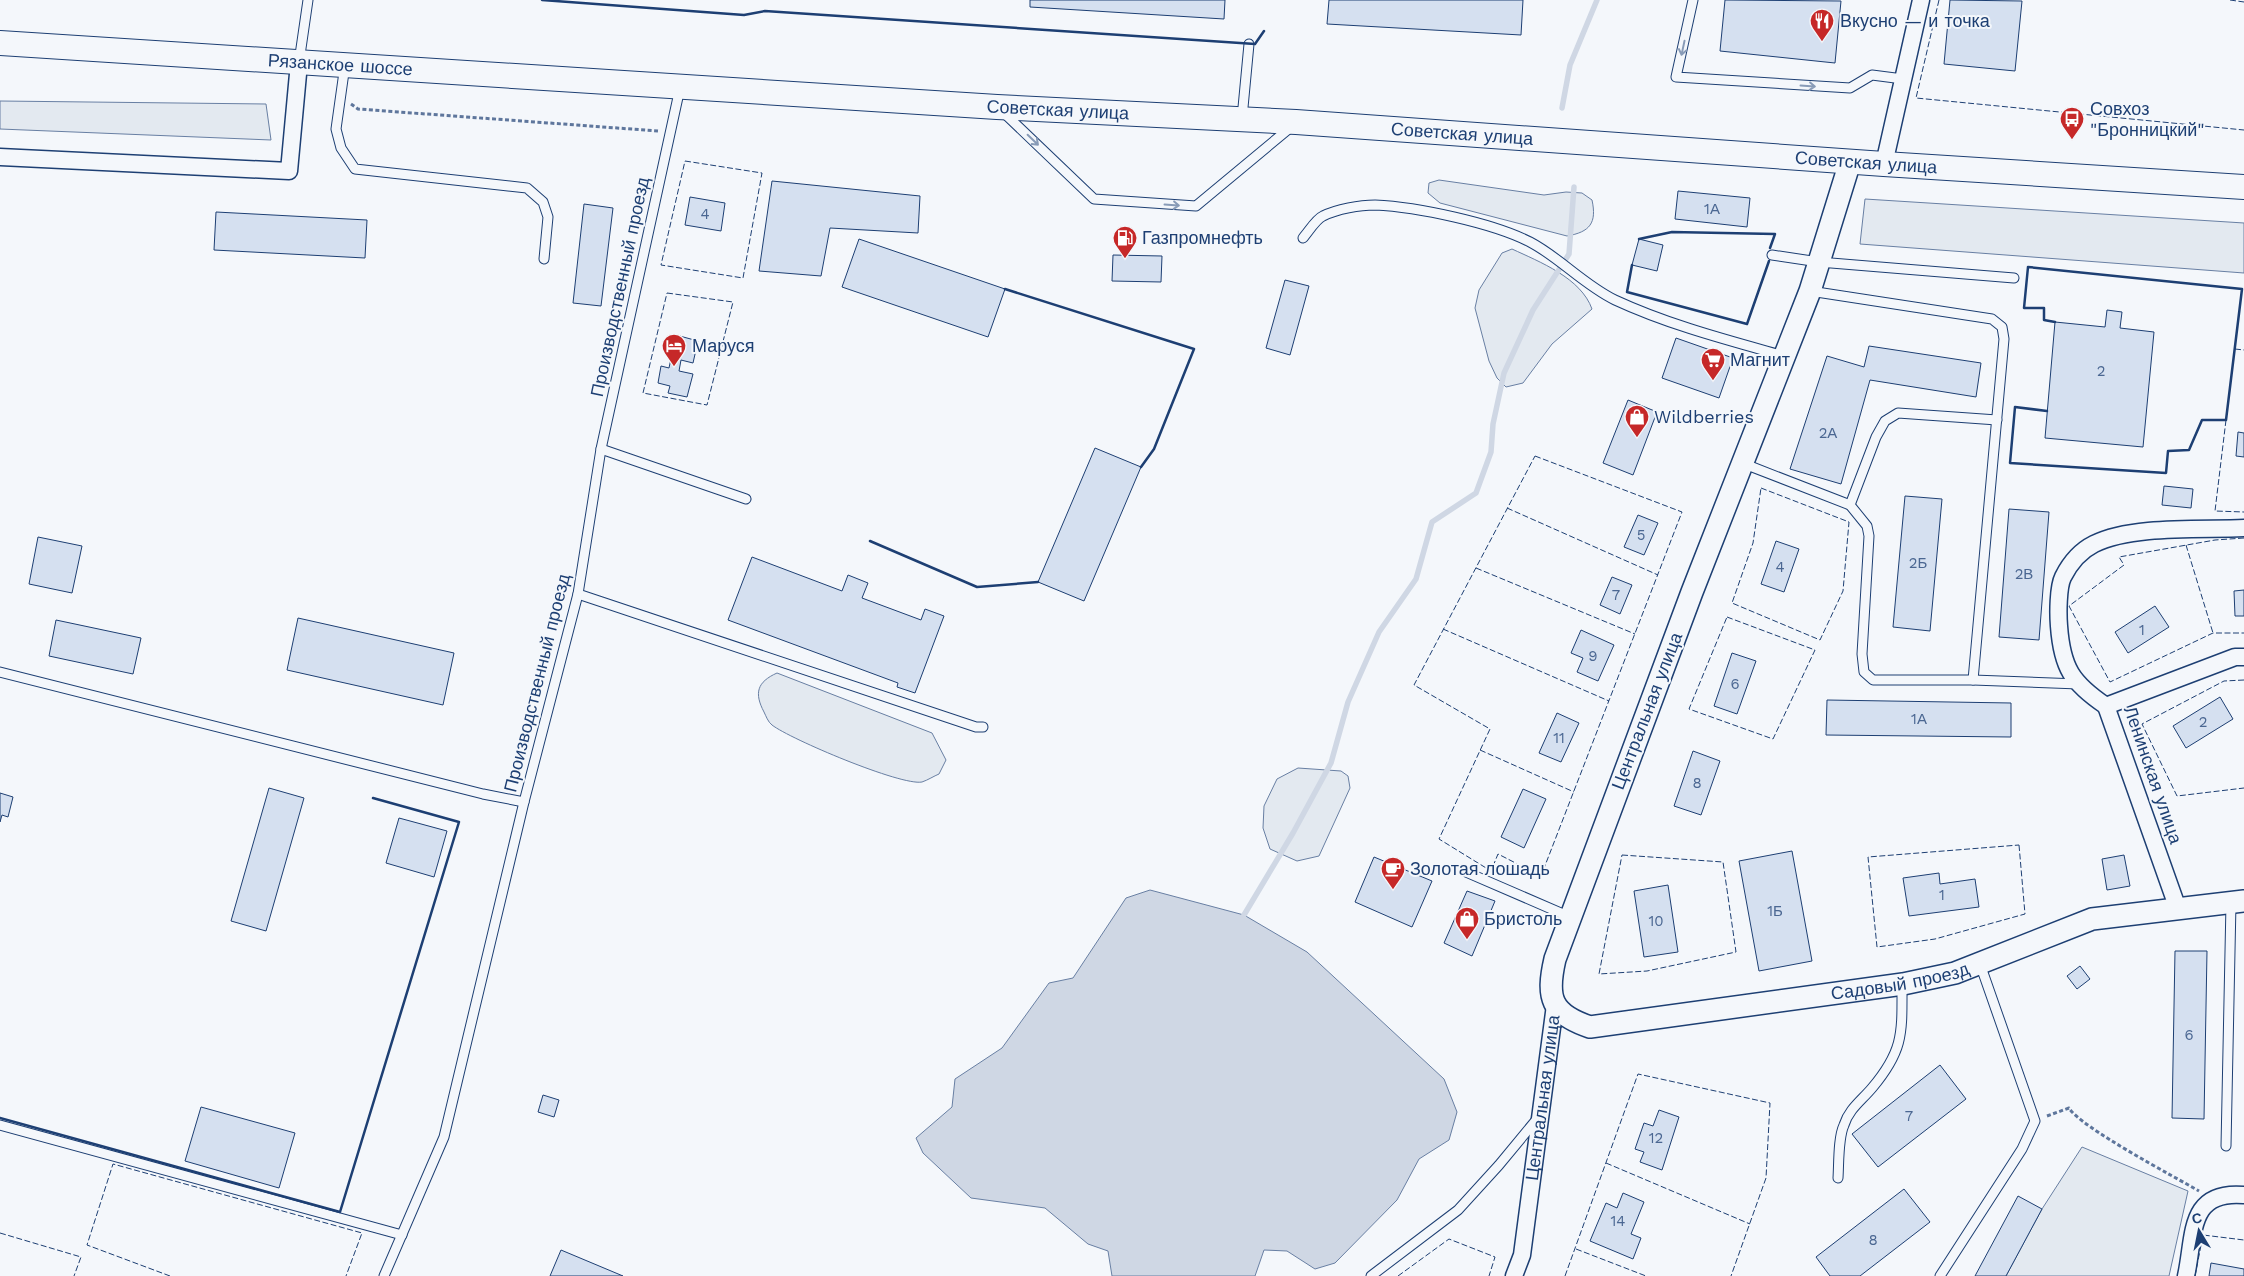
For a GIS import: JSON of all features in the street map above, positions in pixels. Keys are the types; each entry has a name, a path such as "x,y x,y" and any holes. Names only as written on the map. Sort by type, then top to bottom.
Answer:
{"main road":[{"name":"Рязанское шоссе","path":"0,43 681,86"},
{"name":"Советская улица","path":"681,86 998,107 1296,122 1850,162 2244,187"}],"street":[{"path":"1884,164 1921,0"},
{"path":"0,157 289,171 299,63"},
{"name":"Центральная улица","path":"1514,1276 1522,1255 1555,1005 1550,982 1555,959 1742,463 1810,291 1850,162"},
{"path":"2106,706 2084,691 2068,669 2060,646 2059,618 2062,578 2076,557 2092,545 2107,539 2128,535 2148,532 2244,528"},
{"name":"Ленинская улица","path":"2178,909 2106,706 2235,657 2244,657"},
{"name":"Садовый проезд","path":"1555,1005 1571,1020 1590,1027 1902,984 1955,973 2092,919 2237,902"},
{"path":"2186,1276 2195,1220 2206,1203 2223,1195 2240,1195"}],"lane":[{"path":"299,63 308,0"},
{"path":"1693,0 1676,77 1850,88 1872,75 1903,79"},
{"path":"1242,119 1249,44"},
{"path":"345,65 336,129 341,148 355,169 527,188 543,202 548,217 544,259"},
{"name":"Производственный проезд","path":"384,1276 444,1137 524,802 578,594 601,449 681,86"},
{"path":"998,107 1094,199 1196,206 1296,122"},
{"path":"1303,238 1322,216 1343,210 1374,205 1422,210 1492,227 1530,242 1575,275 1613,299 1656,318 1784,356"},
{"path":"1772,255 1819,262 2014,278"},
{"path":"1810,291 1992,319 2002,327 2004,339 1973,680"},
{"path":"1850,505 1876,437 1885,420 1898,413 1997,420"},
{"path":"601,449 746,499"},
{"path":"1742,463 1850,505 1867,526 1869,536 1862,654 1864,672 1873,680 1973,680 2079,684"},
{"path":"578,594 976,727 983,727"},
{"path":"0,672 483,794 524,802"},
{"path":"1466,872 1570,917"},
{"path":"2226,1146 2237,902"},
{"path":"1940,1276 2022,1149 2035,1121 1980,964"},
{"path":"1838,1178 1843,1126 1855,1105 1871,1089 1896,1053 1902,1033 1902,984"},
{"path":"1371,1276 1458,1210 1499,1165 1540,1115"},
{"path":"0,1125 402,1236"}],"path":[{"path":"340,96 358,109 671,132"},
{"path":"2035,1121 2069,1108 2073,1114 2116,1142 2170,1175 2215,1199"}],"shaded area":[{"path":"0,101 266,104 271,140 0,129"},
{"path":"1439,180 1544,195 1566,192 1582,193 1592,200 1592,220 1586,229 1567,236 1440,203 1428,193 1429,183"},
{"path":"1865,199 2244,223 2244,273 1860,244"},
{"path":"1512,249 1547,266 1569,280 1587,298 1592,309 1552,344 1523,383 1506,387 1497,378 1489,361 1475,308 1479,290 1502,253"},
{"path":"777,673 932,733 946,760 939,774 922,782 892,777 846,760 783,732 772,725 767,719 758,694 761,684"},
{"path":"1298,768 1341,771 1348,776 1350,788 1319,856 1297,861 1270,849 1263,828 1264,806 1277,779"},
{"path":"1150,890 1244,915 1307,952 1444,1079 1457,1112 1449,1140 1419,1159 1397,1200 1335,1263 1315,1269 1287,1251 1264,1250 1255,1276 1112,1276 1108,1251 1088,1244 1045,1208 971,1198 923,1153 916,1138 952,1107 955,1079 1002,1048 1049,983 1073,978 1126,898"},
{"path":"2082,1147 2188,1191 2169,1276 2006,1276 2042,1209"}],"building":[{"path":"1030,0 1225,0 1224,19 1030,7"},
{"path":"1329,0 1523,0 1521,35 1327,24"},
{"path":"1725,0 1841,1 1835,63 1720,51"},
{"path":"1950,0 2022,1 2015,71 1944,64"},
{"path":"772,181 920,196 918,233 830,228 821,276 759,271"},
{"path":"1678,191 1750,198 1747,227 1675,219"},
{"path":"690,197 725,203 721,231 685,225"},
{"path":"584,204 613,208 601,306 573,303"},
{"path":"216,212 367,220 365,258 214,250"},
{"path":"859,239 1005,289 988,337 842,287"},
{"path":"1639,239 1663,245 1657,271 1632,265"},
{"path":"1113,255 1162,256 1161,282 1112,281"},
{"path":"1285,280 1309,286 1290,355 1266,348"},
{"path":"2107,310 2122,312 2120,328 2154,332 2143,447 2045,438 2055,322 2105,327"},
{"name":"Маруся","path":"676,335 698,341 693,363 681,360 679,371 693,374 687,397 668,393 670,386 658,383 661,366 669,368"},
{"path":"1676,338 1733,358 1719,398 1662,378"},
{"path":"1869,346 1981,363 1976,397 1870,380 1841,484 1790,469 1827,356 1864,367"},
{"path":"1628,400 1657,412 1633,475 1603,463"},
{"path":"2238,432 2244,433 2244,457 2236,456"},
{"path":"1095,448 1141,467 1084,601 1038,582"},
{"path":"2164,486 2193,489 2191,508 2162,505"},
{"path":"1905,496 1942,499 1930,631 1893,627"},
{"path":"2009,509 2049,512 2039,640 1999,637"},
{"path":"1638,515 1658,523 1644,555 1624,547"},
{"path":"38,537 82,546 72,593 29,584"},
{"path":"1776,541 1799,549 1784,592 1761,584"},
{"path":"752,557 842,591 848,575 868,583 862,598 921,620 925,609 944,616 915,693 897,687 898,683 728,620"},
{"path":"1612,577 1632,585 1620,614 1600,605"},
{"path":"2244,590 2244,616 2235,616 2234,591"},
{"path":"2155,606 2169,627 2128,653 2115,632"},
{"path":"298,618 454,653 443,705 287,670"},
{"path":"56,620 141,638 133,674 49,656"},
{"path":"1581,630 1614,645 1598,681 1577,672 1583,658 1571,653"},
{"path":"1732,653 1756,661 1737,714 1714,706"},
{"path":"2220,697 2233,719 2186,748 2173,726"},
{"path":"1827,700 2011,703 2011,737 1826,735"},
{"path":"1557,713 1579,723 1561,762 1539,753"},
{"path":"1693,751 1720,761 1701,815 1674,806"},
{"path":"269,788 304,798 266,931 231,921"},
{"path":"1523,789 1546,799 1524,848 1501,837"},
{"path":"0,793 13,797 8,817 2,815 0,822"},
{"path":"399,818 447,831 434,877 386,863"},
{"path":"1792,851 1812,961 1759,971 1739,861"},
{"path":"2124,855 2130,886 2107,890 2102,859"},
{"path":"1374,857 1432,881 1412,927 1355,902"},
{"path":"1939,873 1940,884 1975,879 1979,907 1909,916 1903,878"},
{"path":"1668,885 1678,952 1644,957 1634,891"},
{"path":"1467,891 1495,901 1472,956 1444,943"},
{"path":"2175,951 2207,951 2204,1119 2172,1118"},
{"path":"2080,966 2090,979 2077,989 2067,976"},
{"path":"1940,1065 1966,1099 1878,1167 1852,1134"},
{"path":"543,1095 559,1100 554,1117 538,1112"},
{"path":"201,1107 295,1133 279,1188 185,1161"},
{"path":"1659,1110 1679,1117 1662,1170 1640,1162 1644,1152 1635,1149 1644,1123 1653,1126"},
{"path":"1904,1189 1930,1222 1860,1276 1830,1276 1816,1257"},
{"path":"1623,1193 1644,1202 1631,1234 1641,1238 1633,1259 1590,1241 1606,1203 1617,1208"},
{"path":"2018,1196 2042,1209 2006,1276 1975,1276"},
{"path":"561,1250 623,1276 550,1276"},
{"path":"2211,1263 2244,1269 2244,1276 2209,1276"}],"waterway":[{"path":"1562,108 1570,65 1597,0"},
{"path":"1244,915 1293,833 1331,763 1348,702 1379,632 1416,579 1432,522 1476,493 1491,452 1493,424 1504,373 1533,310 1569,254 1574,187"}],"fence":[{"path":"1939,0 1916,98 2244,130"},
{"path":"2230,0 2244,2"},
{"path":"685,161 762,173 743,278 661,265 685,161"},
{"path":"667,293 733,302 707,405 643,393 667,293"},
{"path":"2235,349 2244,350"},
{"path":"2226,420 2215,511 2244,512"},
{"path":"1535,456 1682,512 1541,876 1498,854 1491,871 1439,839 1490,729 1414,685 1535,456"},
{"path":"1761,488 1849,522 1843,591 1820,640 1732,603 1753,543 1761,488"},
{"path":"1507,508 1658,575"},
{"path":"2244,538 2215,540 2119,557 2124,565 2069,606 2110,682 2213,633 2244,633"},
{"path":"2186,545 2213,633"},
{"path":"1476,568 1635,634"},
{"path":"1727,617 1815,650 1773,739 1689,709 1727,617"},
{"path":"1443,629 1609,701"},
{"path":"2244,680 2224,681 2142,724 2177,796 2244,788"},
{"path":"1480,750 1574,792"},
{"path":"2019,845 2025,914 1935,939 1877,947 1868,857 2019,845"},
{"path":"1622,855 1723,862 1736,952 1647,971 1599,974 1622,855"},
{"path":"1565,1276 1638,1074 1770,1103 1766,1178 1731,1276"},
{"path":"1606,1163 1750,1224"},
{"path":"170,1276 87,1245 113,1164 362,1233 346,1276"},
{"path":"0,1233 81,1257 74,1276"},
{"path":"2195,1276 2203,1235 2244,1240"},
{"path":"1398,1276 1449,1239 1495,1257 1489,1276"},
{"path":"1576,1249 1646,1276"}],"wall":[{"path":"542,0 744,15 765,11 1255,44 1264,31"},
{"path":"1639,239 1672,232 1775,234 1770,248"},
{"path":"1632,265 1627,292 1747,324 1769,261"},
{"path":"2047,411 2015,407 2010,463 2166,473 2168,451 2189,450 2202,420 2226,420 2242,289 2028,267 2024,308 2044,308 2044,320 2055,322"},
{"path":"1005,289 1194,349 1154,449 1141,467"},
{"path":"870,541 977,587 1038,582"},
{"path":"0,1118 340,1212 459,822 373,798"}],"place":[{"name":"Вкусно — и точка","path":"1822,42"},
{"name":"Совхоз \"Бронницкий\"","path":"2072,140"},
{"name":"Газпромнефть","path":"1125,259"},
{"name":"Маруся","path":"674,367"},
{"name":"Магнит","path":"1713,381"},
{"name":"Wildberries","path":"1637,438"},
{"name":"Золотая лошадь","path":"1393,890"},
{"name":"Бристоль","path":"1467,940"}]}
